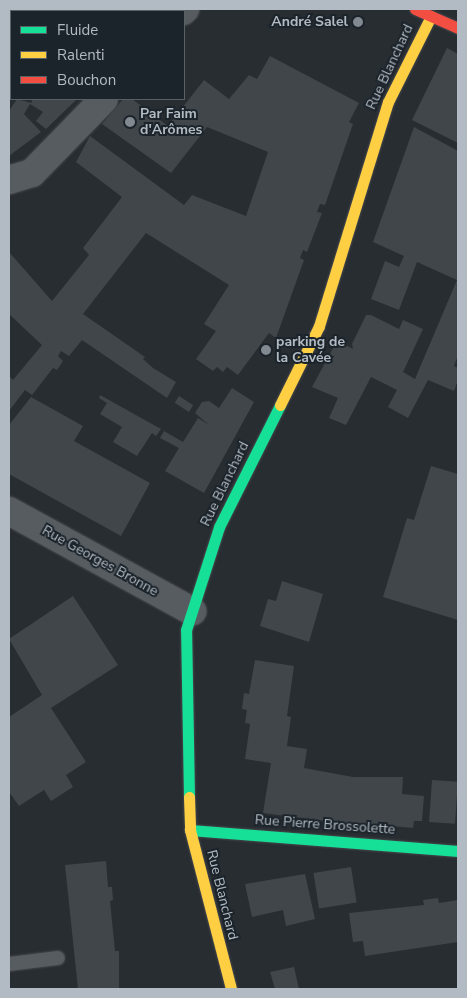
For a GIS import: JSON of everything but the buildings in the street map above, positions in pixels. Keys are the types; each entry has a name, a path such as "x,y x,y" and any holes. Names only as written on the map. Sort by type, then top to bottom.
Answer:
{"street":[{"path":"415,9 458,28"},
{"name":"Rue Blanchard","path":"230,989 190,830 186,630 219,527 319,326 388,102 430,16"},
{"path":"9,180 32,173 103,100"},
{"name":"Rue Georges Bronne","path":"9,511 192,611"},
{"name":"Rue Pierre Brossolette","path":"190,830 458,851"}],"lane":[{"path":"9,964 58,958"}],"traffic: fast":[{"path":"189,797 186,630 219,527 280,405"},
{"path":"190,830 458,851"}],"traffic: slow":[{"path":"280,405 319,326 388,102 431,16"},
{"path":"189,797 190,830 231,989"}],"traffic: jam":[{"path":"415,9 458,28"}],"place":[{"name":"André Salel","path":"358,22"},
{"name":"Par Faim d'Arômes","path":"130,122"},
{"name":"parking de la Cavée","path":"266,350"}]}
